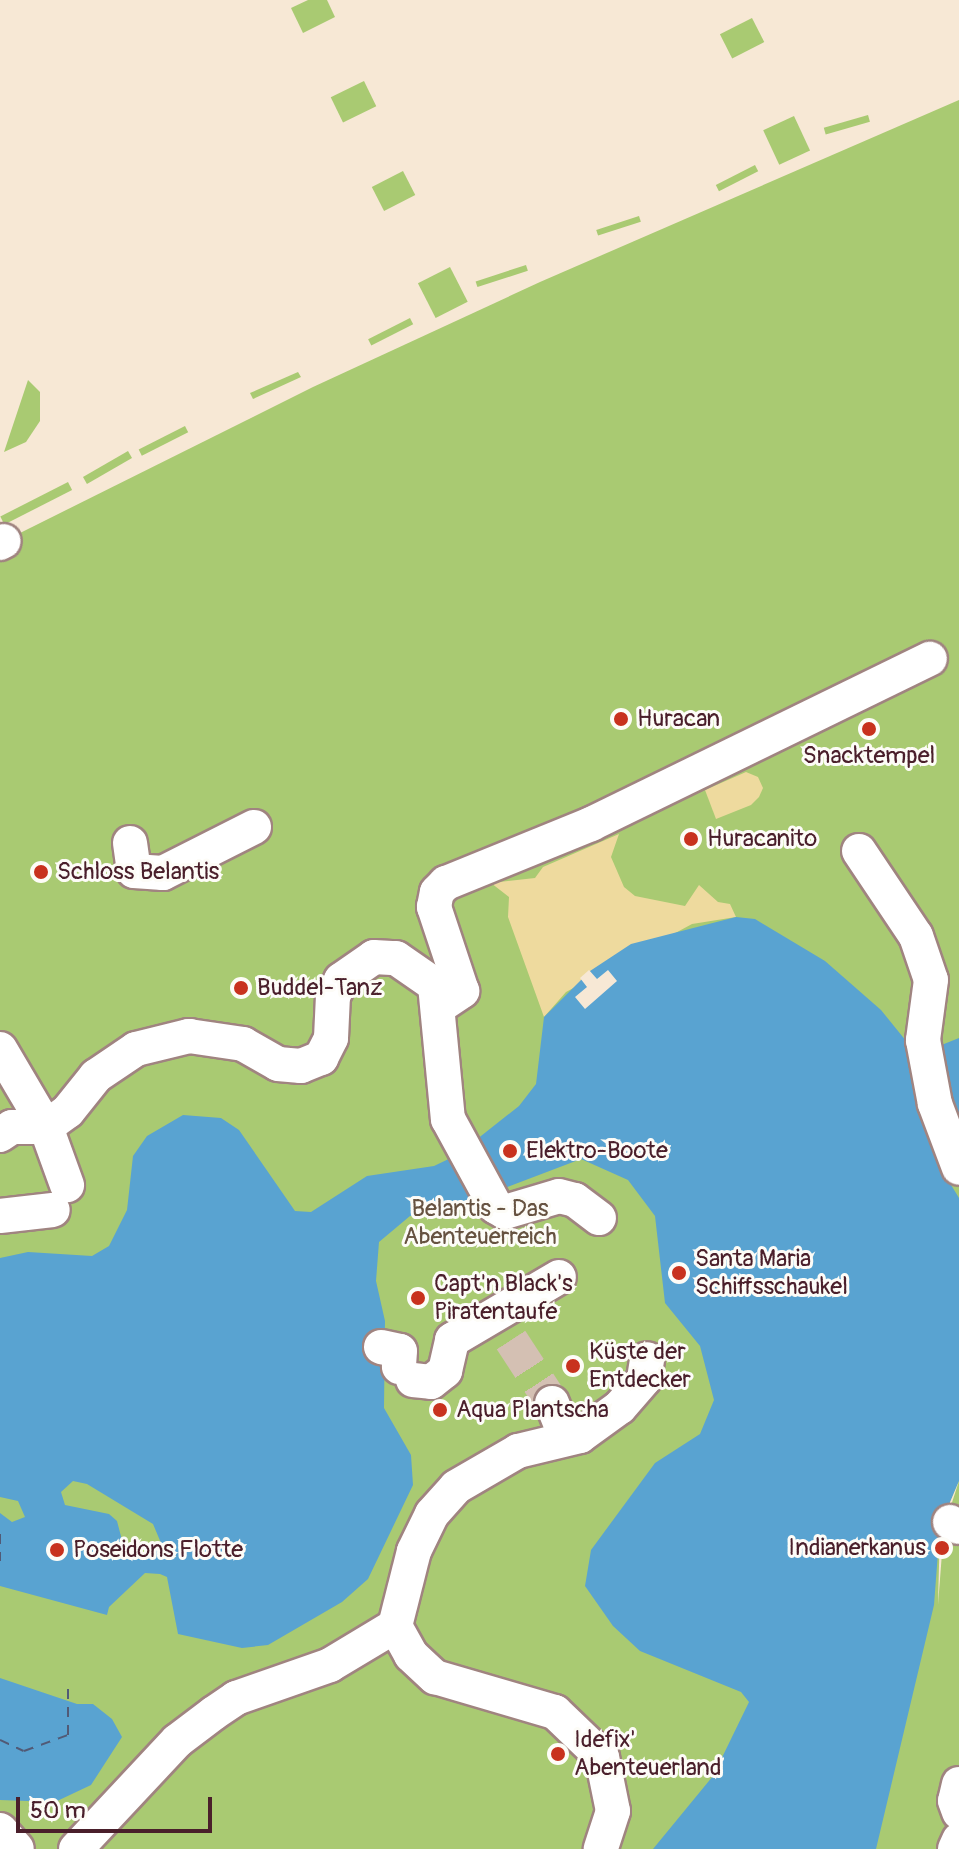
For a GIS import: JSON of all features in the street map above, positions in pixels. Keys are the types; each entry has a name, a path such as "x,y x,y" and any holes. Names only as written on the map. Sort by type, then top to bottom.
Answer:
{"street":[{"path":"440,1006 462,991 434,907 437,892 446,883 591,824 930,659"},
{"path":"130,843 134,871 163,873 254,827"},
{"path":"859,851 916,936 931,980 923,1040 946,1135 959,1168"},
{"path":"0,1135 12,1127 46,1127 68,1111 96,1076 136,1049 189,1036 243,1044 278,1064 301,1066 321,1058 331,1038 332,1006 341,980 374,957 396,958 418,969 435,985 440,1006 442,1080 448,1119 489,1195 505,1212 559,1196 575,1200 599,1218"},
{"path":"0,1049 46,1127 60,1198 0,1216"},
{"path":"398,1361 431,1382 445,1371 452,1340 559,1277"},
{"path":"601,1849 613,1811 602,1757 555,1712 435,1677 411,1655 395,1626 414,1551 432,1514 476,1473 518,1451 580,1436 620,1407 644,1379 647,1359"},
{"path":"552,1403 566,1438"},
{"path":"76,1849 177,1741 214,1713 236,1698 330,1665 395,1626"},
{"path":"959,1784 955,1801 959,1812"},
{"path":"0,1830 17,1849"},
{"path":"955,1849 959,1840"}],"green space":[{"path":"308,0 327,0 335,17 303,33 291,8"},
{"path":"752,18 764,42 732,58 720,34"},
{"path":"364,81 376,106 343,122 331,97"},
{"name":"Belantis - Das Abenteuerreich","path":"959,100 959,1849 0,1849 0,543 313,387 540,282"},
{"path":"868,115 870,122 826,134 824,128"},
{"path":"794,116 810,150 779,165 763,130"},
{"path":"755,165 758,171 719,191 716,185"},
{"path":"403,171 415,195 384,211 372,187"},
{"path":"639,216 641,222 598,236 596,230"},
{"path":"526,265 528,271 477,287 476,281"},
{"path":"450,267 468,302 436,318 418,283"},
{"path":"410,318 413,324 371,346 368,339"},
{"path":"298,372 301,377 253,399 250,393"},
{"path":"28,380 40,392 40,421 26,442 4,452"},
{"path":"185,426 188,432 142,456 139,450"},
{"path":"128,451 132,458 87,484 83,477"},
{"path":"68,482 72,490 4,525 0,517"}],"sand":[{"path":"746,772 758,777 763,788 759,797 751,805 716,819 705,790"},
{"path":"619,834 611,857 624,887 635,896 685,906 699,885 718,902 730,904 736,917 692,924 566,992 544,1017 508,917 509,897 491,883 535,878 543,867"}],"water":[{"path":"736,917 755,919 825,961 881,1010 911,1047 939,1046 959,1038 959,1168 945,1175 959,1198 959,1481 940,1526 934,1605 876,1849 653,1849 713,1776 749,1702 741,1692 640,1651 613,1626 585,1586 591,1550 655,1463 700,1434 714,1400 700,1346 665,1303 655,1216 628,1180 581,1159 481,1197 410,1216 379,1242 376,1281 385,1321 384,1408 411,1455 413,1485 368,1579 342,1602 268,1645 242,1648 178,1634 167,1577 160,1574 145,1573 109,1607 107,1615 0,1586 0,1513 12,1522 25,1517 18,1501 0,1497 0,1258 28,1252 92,1256 109,1246 127,1210 133,1156 147,1136 183,1115 221,1118 239,1130 295,1211 311,1212 367,1176 434,1166 457,1155 519,1106 536,1084 544,1017 590,971 631,944","holes":["73,1481 87,1484 153,1524 161,1543 155,1552 134,1552 123,1544 117,1521 109,1514 65,1505 61,1492"]},
{"path":"0,1678 77,1704 93,1704 112,1719 122,1737 91,1785 55,1802 0,1800"}],"pier":[{"path":"589,970 597,979 608,970 617,981 585,1009 575,997 587,987 580,978"},
{"path":"959,1481 944,1527 938,1605 940,1526"}],"ferry route":[{"path":"0,1534 0,1561"},
{"path":"0,1740 24,1751 68,1735 68,1687"}],"tunnel":[{"path":"511,1340 552,1403"}],"place":[{"name":"Huracan","path":"621,719"},
{"name":"Snacktempel","path":"869,729"},
{"name":"Huracanito","path":"691,839"},
{"name":"Schloss Belantis","path":"41,872"},
{"name":"Buddel-Tanz","path":"241,988"},
{"name":"Elektro-Boote","path":"510,1151"},
{"name":"Santa Maria Schiffsschaukel","path":"679,1273"},
{"name":"Capt'n Black's Piratentaufe","path":"418,1298"},
{"name":"Küste der Entdecker","path":"573,1366"},
{"name":"Aqua Plantscha","path":"440,1410"},
{"name":"Indianerkanus","path":"942,1548"},
{"name":"Poseidons Flotte","path":"57,1550"},
{"name":"Idefix' Abenteuerland","path":"558,1754"}]}
